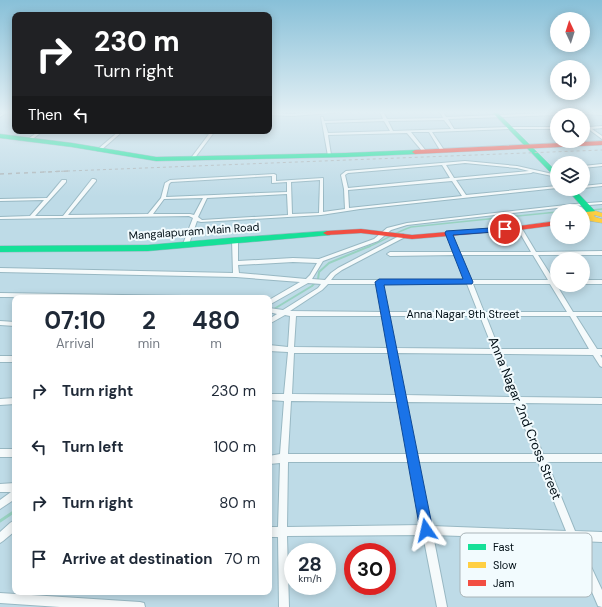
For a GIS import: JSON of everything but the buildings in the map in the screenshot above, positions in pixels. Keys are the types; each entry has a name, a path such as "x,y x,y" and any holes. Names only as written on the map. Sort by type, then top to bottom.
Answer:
{"street":[{"path":"31,140 156,159 329,155 602,143"},
{"path":"99,150 110,140"},
{"path":"193,158 206,140"},
{"path":"327,140 329,155"},
{"path":"415,140 424,151"},
{"path":"436,140 442,150"},
{"path":"521,140 550,166"},
{"path":"347,210 346,189 343,175 347,172 465,162 518,167 550,174"},
{"path":"443,164 465,197"},
{"path":"590,166 602,165"},
{"path":"346,189 535,171"},
{"path":"150,216 163,198 167,183 170,181 274,175 274,182 322,179 321,214"},
{"path":"65,216 94,180"},
{"path":"32,217 64,181"},
{"path":"289,181 290,215"},
{"path":"590,187 602,186"},
{"path":"0,218 190,215 201,220 321,214 550,188"},
{"path":"163,198 289,194"},
{"path":"186,244 195,218 206,196"},
{"path":"577,196 595,215"},
{"path":"0,200 47,199"},
{"path":"595,215 602,203"},
{"path":"272,321 288,313 320,289 323,282 340,269 393,235 397,226 407,224 595,215"},
{"name":"Mangalapuram Main Road","path":"0,249 148,248 361,231 393,235 449,233 519,228 550,223"},
{"path":"519,228 550,275"},
{"name":"Anna Nagar 2nd Cross Street","path":"449,233 571,533"},
{"path":"237,263 300,260 319,261 332,254 393,235"},
{"path":"235,240 235,257 237,263 236,275"},
{"path":"390,254 602,253"},
{"path":"272,301 310,281 319,261"},
{"path":"0,270 236,275 323,282 550,282"},
{"path":"379,282 442,607"},
{"path":"590,282 602,282"},
{"path":"560,292 571,314 599,352 602,364"},
{"path":"0,295 12,295"},
{"name":"Anna Nagar 9th Street","path":"272,311 288,313 385,314 602,314"},
{"path":"284,607 282,532 284,458 287,398 292,350 288,313"},
{"path":"0,323 12,324"},
{"path":"272,348 292,350 599,352"},
{"path":"0,359 12,359"},
{"path":"272,397 602,401"},
{"path":"0,402 12,401"},
{"path":"0,454 12,453"},
{"path":"272,460 284,458 602,458"},
{"path":"0,488 12,487"},
{"path":"0,505 12,496"},
{"path":"0,538 12,528"},
{"path":"272,532 426,530 489,533"},
{"name":"Anna Nagar 2nd Cross Street","path":"592,580 602,602"},
{"path":"0,598 140,607"}],"waterway":[{"path":"592,210 602,209"},
{"path":"368,247 411,227 550,213"},
{"path":"272,310 312,286 318,279 319,272 329,263 370,246"},
{"path":"0,521 12,513"}],"railway":[{"path":"65,171 602,150"},
{"path":"0,174 65,171"},
{"path":"43,172 65,171"}],"traffic: fast":[{"path":"35,140 156,159 415,152"},
{"path":"522,140 550,169"},
{"path":"576,196 592,213"},
{"path":"0,249 148,248 229,240 327,233"}],"traffic: slow":[{"path":"602,215 596,213 589,214 593,219 602,221"}],"traffic: jam":[{"path":"415,152 602,143"},
{"path":"327,233 361,231 412,237 550,224"}],"route":[{"path":"426,530 379,282 469,282 449,233 505,229"}]}
